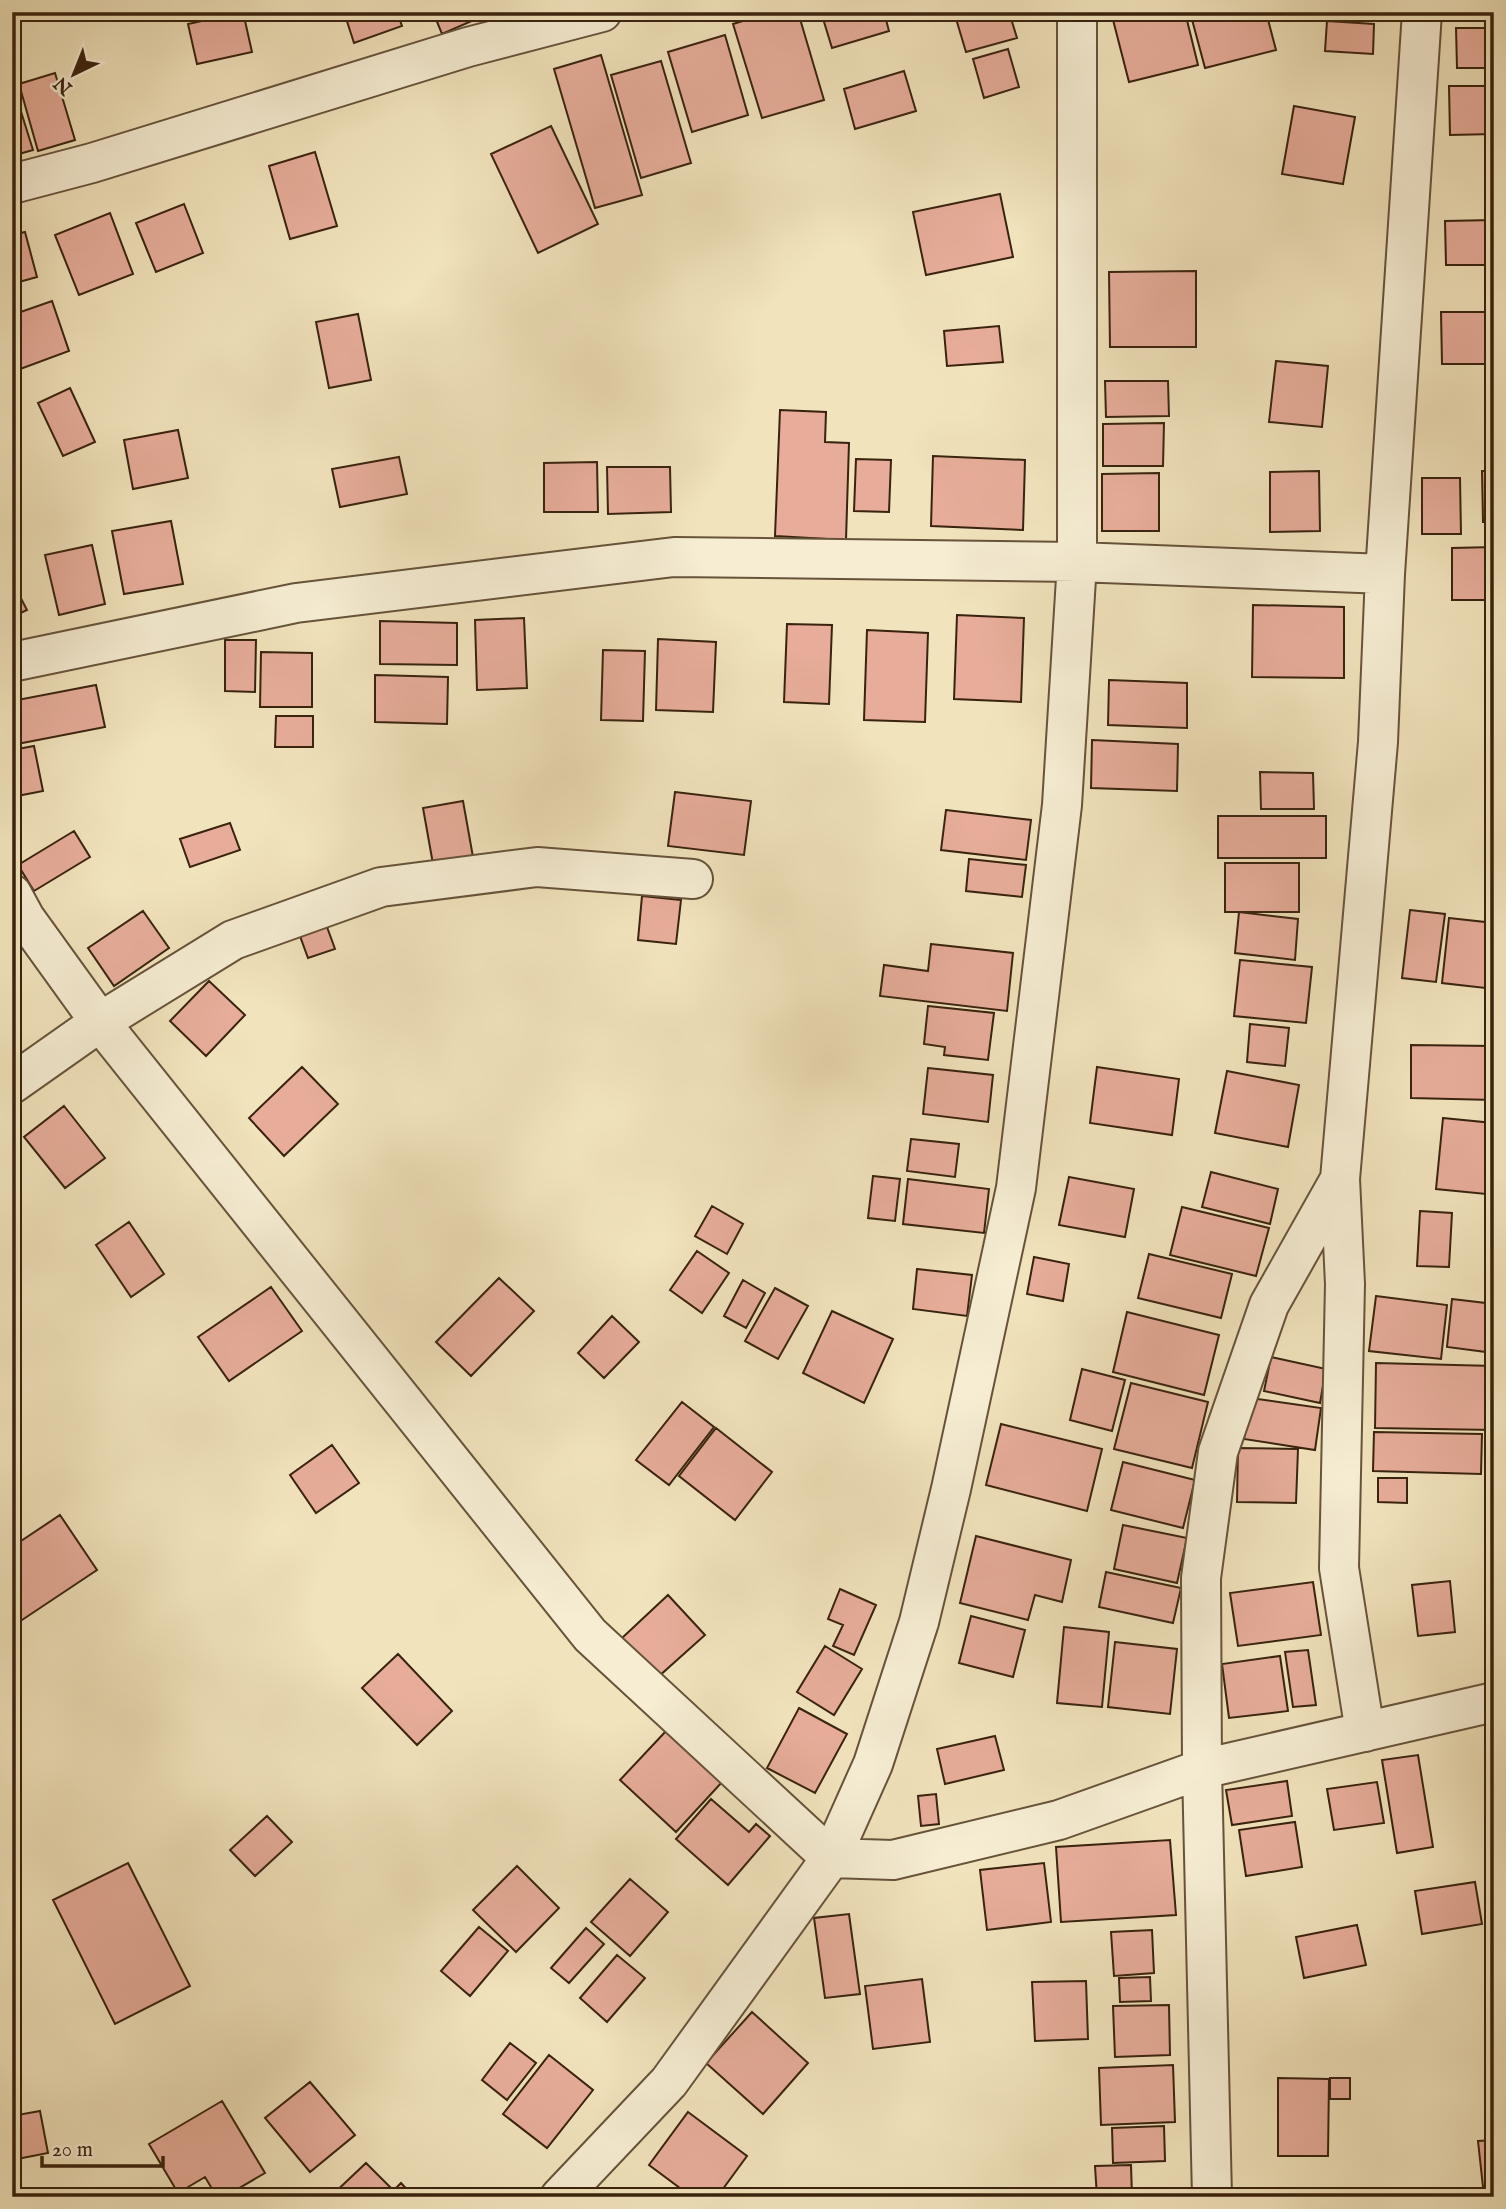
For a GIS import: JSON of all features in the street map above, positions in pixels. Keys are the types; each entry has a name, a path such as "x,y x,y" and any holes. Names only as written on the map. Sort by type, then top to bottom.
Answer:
{"street":[{"path":"12,184 92,163 468,47 602,12"},
{"path":"560,2197 669,2082 831,1858 873,1764 919,1622 951,1489 1016,1188 1062,805 1077,562 1077,12"},
{"path":"1365,1732 1339,1568 1345,1284 1340,1179 1378,742 1385,574 1422,12"},
{"path":"12,662 296,603 674,558 1077,562 1385,574"},
{"path":"12,1084 100,1022 233,940 381,887 537,867 693,880"},
{"path":"12,894 25,918 100,1022 590,1634 831,1858 893,1860 1059,1820 1202,1769 1494,1702"},
{"path":"1212,2197 1202,1769 1201,1578 1218,1452 1269,1305 1340,1179"}],"building":[{"path":"243,12 252,52 197,64 188,24"},
{"path":"344,12 397,12 402,26 354,43"},
{"path":"433,12 479,12 481,17 442,34"},
{"path":"772,12 798,12 824,100 762,118 733,24"},
{"path":"821,12 884,12 889,31 832,48"},
{"path":"954,12 1009,12 1017,38 966,52"},
{"path":"1111,12 1185,12 1198,65 1129,82"},
{"path":"1190,12 1266,12 1276,50 1205,68"},
{"path":"1327,21 1374,24 1373,54 1325,51"},
{"path":"1456,28 1494,28 1494,68 1457,68"},
{"path":"725,35 748,115 692,132 668,52"},
{"path":"1008,49 1019,87 984,98 973,59"},
{"path":"601,55 642,195 595,208 554,69"},
{"path":"661,61 691,163 641,178 611,75"},
{"path":"904,71 916,111 855,129 844,89"},
{"path":"55,73 75,140 38,151 19,84"},
{"path":"1449,86 1494,86 1494,134 1450,135"},
{"path":"18,102 33,150 12,156 12,104"},
{"path":"1294,106 1355,117 1343,184 1282,174"},
{"path":"551,126 598,224 538,253 491,154"},
{"path":"315,152 337,226 290,239 269,166"},
{"path":"1000,194 1013,257 926,275 913,212"},
{"path":"184,204 203,253 156,272 136,223"},
{"path":"110,213 133,274 79,295 55,235"},
{"path":"1493,220 1494,265 1446,265 1445,221"},
{"path":"25,232 37,277 12,284 12,235"},
{"path":"1196,271 1196,347 1110,347 1109,272"},
{"path":"52,301 69,351 12,372 12,315"},
{"path":"1441,312 1494,312 1494,364 1442,364"},
{"path":"358,314 371,380 329,388 316,322"},
{"path":"999,326 1003,362 947,366 944,331"},
{"path":"1276,361 1328,366 1322,427 1269,422"},
{"path":"1105,381 1168,381 1169,416 1106,417"},
{"path":"70,388 95,442 63,456 38,403"},
{"path":"780,410 826,412 825,442 849,443 846,540 775,536"},
{"path":"1164,423 1163,466 1103,466 1103,424"},
{"path":"178,430 188,478 133,489 124,440"},
{"path":"933,456 1025,460 1023,530 931,526"},
{"path":"399,457 407,494 340,507 332,469"},
{"path":"856,459 891,460 889,512 854,511"},
{"path":"597,462 598,512 544,512 544,463"},
{"path":"607,467 670,467 671,512 608,514"},
{"path":"1319,471 1320,531 1270,532 1270,472"},
{"path":"1482,471 1494,471 1494,522 1483,522"},
{"path":"1159,473 1159,531 1102,531 1102,474"},
{"path":"1422,478 1460,478 1461,534 1422,534"},
{"path":"171,521 183,584 124,594 112,531"},
{"path":"92,545 105,604 59,615 45,555"},
{"path":"1494,547 1494,600 1452,600 1452,548"},
{"path":"12,581 27,610 12,617"},
{"path":"1253,605 1344,607 1344,678 1252,677"},
{"path":"957,615 1024,618 1021,702 954,699"},
{"path":"524,618 527,688 477,690 475,620"},
{"path":"380,621 457,623 457,665 380,664"},
{"path":"787,624 832,625 829,704 784,702"},
{"path":"867,630 928,633 925,722 864,720"},
{"path":"658,639 716,642 713,712 656,710"},
{"path":"225,640 256,640 255,692 225,691"},
{"path":"603,650 645,651 643,721 601,720"},
{"path":"261,652 312,653 312,707 260,707"},
{"path":"375,675 448,677 447,724 375,722"},
{"path":"1109,680 1187,683 1187,728 1108,725"},
{"path":"96,685 105,727 12,745 12,701"},
{"path":"276,716 313,716 313,747 275,747"},
{"path":"1092,740 1178,744 1177,791 1091,788"},
{"path":"34,746 43,791 12,797 12,750"},
{"path":"1260,772 1313,773 1314,809 1261,809"},
{"path":"675,792 751,801 744,855 668,846"},
{"path":"463,801 473,857 433,864 423,808"},
{"path":"946,810 1031,820 1026,860 941,850"},
{"path":"1218,816 1326,816 1326,858 1218,858"},
{"path":"230,823 240,850 190,867 180,839"},
{"path":"74,831 90,857 34,891 18,865"},
{"path":"969,859 1026,865 1022,897 966,891"},
{"path":"1225,863 1299,863 1299,912 1225,912"},
{"path":"642,896 681,900 676,944 638,940"},
{"path":"1410,910 1445,914 1436,982 1402,978"},
{"path":"143,911 169,948 114,986 88,948"},
{"path":"1239,912 1298,919 1295,960 1235,953"},
{"path":"1449,918 1494,923 1494,989 1442,983"},
{"path":"327,927 335,949 308,958 300,936"},
{"path":"931,944 1013,953 1007,1011 880,996 884,965 928,971"},
{"path":"1240,960 1312,967 1306,1023 1234,1016"},
{"path":"209,981 245,1015 206,1056 170,1021"},
{"path":"928,1006 994,1013 988,1060 944,1055 945,1047 924,1044"},
{"path":"1250,1024 1289,1028 1285,1066 1247,1062"},
{"path":"1411,1045 1494,1046 1494,1100 1411,1098"},
{"path":"302,1067 338,1104 284,1156 249,1118"},
{"path":"1097,1067 1179,1079 1172,1135 1090,1123"},
{"path":"928,1068 993,1075 988,1122 923,1114"},
{"path":"1227,1071 1299,1085 1288,1147 1215,1133"},
{"path":"64,1106 105,1158 65,1188 24,1137"},
{"path":"1443,1118 1493,1123 1486,1194 1436,1189"},
{"path":"911,1139 959,1144 955,1177 907,1171"},
{"path":"1211,1172 1278,1189 1270,1224 1202,1207"},
{"path":"873,1176 900,1179 895,1221 868,1218"},
{"path":"1069,1177 1134,1189 1125,1237 1059,1225"},
{"path":"908,1179 989,1189 984,1233 903,1224"},
{"path":"712,1206 743,1224 727,1254 695,1236"},
{"path":"1182,1207 1269,1228 1256,1276 1170,1255"},
{"path":"1420,1211 1452,1213 1449,1267 1417,1266"},
{"path":"129,1222 164,1274 131,1297 96,1245"},
{"path":"697,1251 729,1273 702,1313 670,1290"},
{"path":"1149,1254 1232,1274 1221,1318 1138,1298"},
{"path":"1034,1257 1069,1264 1063,1301 1027,1294"},
{"path":"917,1269 972,1275 967,1316 913,1309"},
{"path":"499,1278 534,1311 471,1376 436,1342"},
{"path":"743,1280 765,1293 746,1328 724,1316"},
{"path":"271,1287 302,1331 229,1381 198,1337"},
{"path":"775,1288 808,1306 778,1359 745,1341"},
{"path":"1376,1296 1447,1305 1441,1359 1369,1351"},
{"path":"1452,1299 1494,1304 1494,1353 1447,1347"},
{"path":"832,1311 893,1339 864,1403 803,1373"},
{"path":"1127,1312 1219,1335 1204,1395 1113,1372"},
{"path":"612,1316 639,1342 604,1378 578,1353"},
{"path":"1271,1357 1326,1369 1320,1403 1264,1391"},
{"path":"1376,1363 1494,1366 1494,1430 1375,1428"},
{"path":"1082,1369 1125,1380 1112,1431 1070,1420"},
{"path":"1131,1383 1208,1402 1192,1468 1114,1449"},
{"path":"1250,1398 1321,1408 1315,1450 1244,1439"},
{"path":"682,1402 714,1427 669,1485 636,1460"},
{"path":"1001,1424 1102,1449 1087,1511 986,1485"},
{"path":"716,1428 772,1472 735,1520 679,1476"},
{"path":"1374,1432 1482,1434 1481,1474 1373,1471"},
{"path":"332,1445 359,1483 316,1513 290,1475"},
{"path":"1238,1448 1298,1449 1296,1503 1237,1502"},
{"path":"1123,1462 1195,1480 1183,1528 1111,1510"},
{"path":"1378,1478 1407,1478 1407,1503 1378,1502"},
{"path":"60,1515 97,1570 13,1626 12,1547"},
{"path":"1123,1525 1187,1538 1177,1583 1114,1569"},
{"path":"976,1536 1071,1560 1062,1602 1035,1595 1028,1620 960,1603"},
{"path":"1106,1572 1181,1588 1173,1623 1099,1607"},
{"path":"1450,1581 1455,1632 1418,1636 1412,1585"},
{"path":"1313,1582 1321,1635 1238,1646 1230,1593"},
{"path":"840,1589 876,1605 854,1655 833,1646 843,1625 828,1619"},
{"path":"668,1595 705,1635 658,1677 622,1638"},
{"path":"971,1616 1025,1630 1013,1677 959,1663"},
{"path":"1064,1627 1109,1632 1102,1707 1057,1703"},
{"path":"1115,1642 1177,1649 1170,1714 1108,1707"},
{"path":"825,1646 862,1669 834,1715 797,1692"},
{"path":"1308,1650 1316,1705 1293,1707 1285,1652"},
{"path":"398,1654 452,1711 417,1745 362,1688"},
{"path":"1280,1656 1288,1711 1229,1718 1222,1664"},
{"path":"799,1708 847,1734 815,1793 767,1768"},
{"path":"667,1730 723,1781 676,1832 620,1780"},
{"path":"995,1736 1004,1770 945,1784 937,1749"},
{"path":"1418,1755 1433,1847 1397,1853 1382,1760"},
{"path":"1287,1781 1292,1816 1232,1825 1226,1790"},
{"path":"1377,1782 1384,1823 1334,1830 1327,1789"},
{"path":"936,1794 939,1824 921,1826 918,1796"},
{"path":"711,1799 749,1832 756,1824 770,1836 728,1885 676,1839"},
{"path":"267,1816 292,1842 255,1876 230,1850"},
{"path":"1295,1822 1302,1867 1246,1876 1239,1830"},
{"path":"1170,1840 1176,1915 1061,1922 1056,1847"},
{"path":"128,1863 190,1986 115,2024 53,1900"},
{"path":"1044,1863 1051,1922 987,1930 980,1870"},
{"path":"517,1866 559,1908 516,1952 473,1910"},
{"path":"630,1879 668,1912 630,1956 591,1922"},
{"path":"1475,1882 1482,1924 1422,1934 1415,1891"},
{"path":"849,1914 860,1994 825,1998 814,1918"},
{"path":"1357,1925 1366,1965 1304,1978 1296,1937"},
{"path":"479,1927 508,1951 470,1996 441,1971"},
{"path":"586,1928 604,1944 569,1983 551,1968"},
{"path":"1152,1930 1154,1973 1114,1976 1111,1932"},
{"path":"617,1955 645,1978 607,2022 580,1998"},
{"path":"1150,1977 1151,2001 1120,2002 1119,1978"},
{"path":"922,1979 930,2042 873,2049 865,1986"},
{"path":"1086,1981 1088,2039 1035,2041 1032,1982"},
{"path":"1169,2005 1170,2055 1115,2057 1113,2006"},
{"path":"752,2012 808,2063 763,2114 706,2063"},
{"path":"510,2043 536,2063 507,2100 482,2080"},
{"path":"549,2055 593,2090 547,2148 503,2114"},
{"path":"1173,2065 1175,2122 1101,2125 1099,2068"},
{"path":"1278,2078 1329,2079 1328,2156 1278,2156"},
{"path":"1330,2078 1350,2078 1350,2099 1330,2099"},
{"path":"310,2082 355,2135 310,2172 265,2118"},
{"path":"222,2101 265,2173 224,2197 217,2197 205,2177 178,2193 149,2144"},
{"path":"40,2111 48,2153 12,2160 12,2116"},
{"path":"688,2112 747,2156 717,2197 692,2197 649,2165"},
{"path":"1164,2126 1165,2161 1113,2163 1112,2128"},
{"path":"1494,2140 1494,2186 1483,2187 1478,2141"},
{"path":"366,2163 391,2188 382,2197 330,2197"},
{"path":"1131,2165 1132,2197 1097,2197 1095,2166"},
{"path":"401,2183 414,2197 387,2197"}]}
